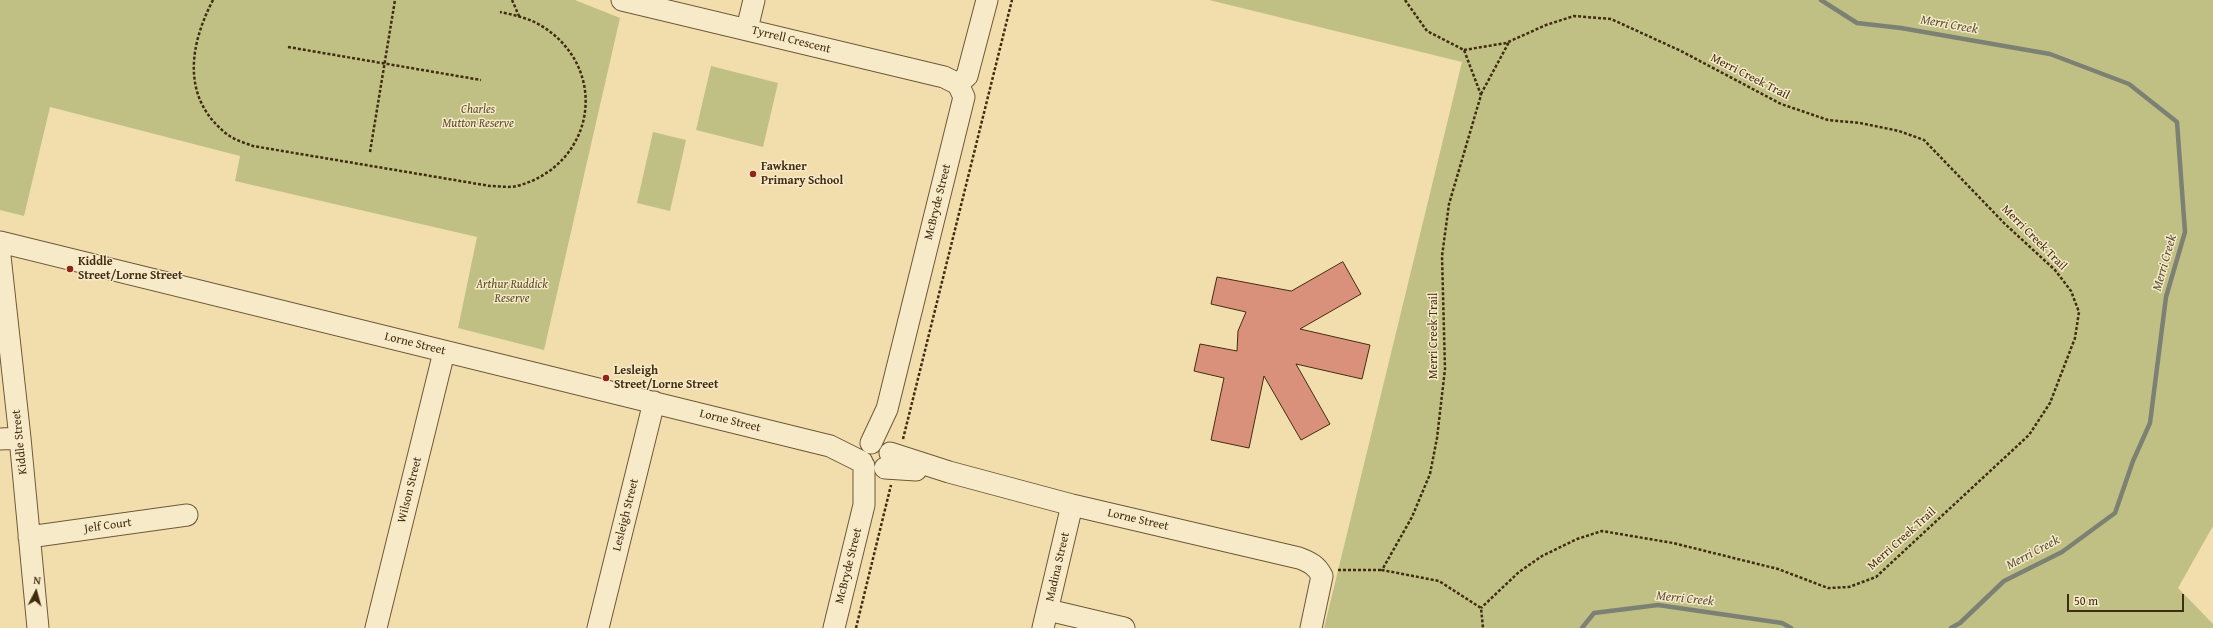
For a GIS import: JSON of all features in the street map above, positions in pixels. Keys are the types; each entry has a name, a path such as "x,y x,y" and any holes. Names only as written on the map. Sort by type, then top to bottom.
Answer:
{"street":[{"name":"Tyrrell Crescent","path":"622,0 944,77 958,84"},
{"path":"747,29 754,0"},
{"path":"958,84 967,76 970,69 987,0"},
{"name":"McBryde Street","path":"834,628 864,505 880,458 887,409 964,97 958,84"},
{"name":"Lorne Street","path":"0,242 830,446 949,472 1072,505 1299,558 1311,563 1318,569 1322,576"},
{"name":"Kiddle Street","path":"0,256 10,438 30,537 38,628"},
{"name":"Wilson Street","path":"376,628 444,352"},
{"name":"Lesleigh Street","path":"598,628 654,402"},
{"name":"Madina Street","path":"1045,619 1072,505"},
{"name":"Jelf Court","path":"30,537 187,515"},
{"path":"1311,628 1322,576"},
{"path":"1045,619 1124,628"}],"path":[{"path":"213,0 202,21 196,42 193,70 196,96 210,117 228,135 253,146 490,186 516,186 536,180 555,168 571,152 584,127 586,102 584,80 573,57 560,40 540,25 519,16 500,12"},
{"path":"370,152 395,0"},
{"path":"512,0 519,16"},
{"path":"856,628 880,458 1012,0"},
{"path":"1405,0 1428,31 1464,50 1481,95"},
{"name":"Merri Creek Trail","path":"1464,50 1509,42 1546,25 1574,16 1611,19 1681,51 1781,104 1828,120 1860,123 1899,131 1924,140 2005,224 2055,270 2071,291 2079,312 2075,338 2050,402 2029,435 1876,576 1848,587 1828,588 1778,569 1673,543 1602,532 1577,539 1542,556 1519,572 1482,608"},
{"name":"Merri Creek Trail","path":"1382,570 1412,516 1430,474 1437,438 1445,369 1442,256 1449,204 1481,95 1509,42"},
{"path":"288,47 481,80"},
{"path":"1322,576 1332,570 1382,570 1439,581 1482,608 1483,628"}],"green space":[{"name":"Charles Mutton Reserve","path":"0,0 575,0 620,18 544,350 458,328 477,237 235,181 240,156 50,107 24,216 0,210"},
{"path":"1209,0 2213,0 2213,526 2178,588 2213,624 2213,628 1324,628 1462,62"},
{"path":"711,66 778,83 763,147 696,130"},
{"path":"653,132 686,140 670,211 637,203"}],"building":[{"path":"1343,262 1361,294 1300,329 1370,345 1362,379 1296,364 1330,424 1301,440 1264,376 1249,448 1211,440 1224,378 1194,371 1200,344 1237,351 1238,331 1246,312 1211,304 1217,277 1291,291"}],"waterway":[{"name":"Merri Creek","path":"1821,0 1857,23 1901,28 2050,54 2129,84 2177,122 2185,232 2166,297 2150,423 2133,461 2115,513 2062,552 2004,581 1960,623 1951,628"},
{"name":"Merri Creek","path":"1582,628 1594,613 1658,605 1782,623 1791,628"}],"place":[{"name":"Fawkner Primary School","path":"753,174"},
{"name":"Kiddle Street/Lorne Street","path":"70,269"},
{"name":"Lesleigh Street/Lorne Street","path":"606,378"}],"park label":[{"name":"Arthur Ruddick Reserve","path":"512,292"}]}
